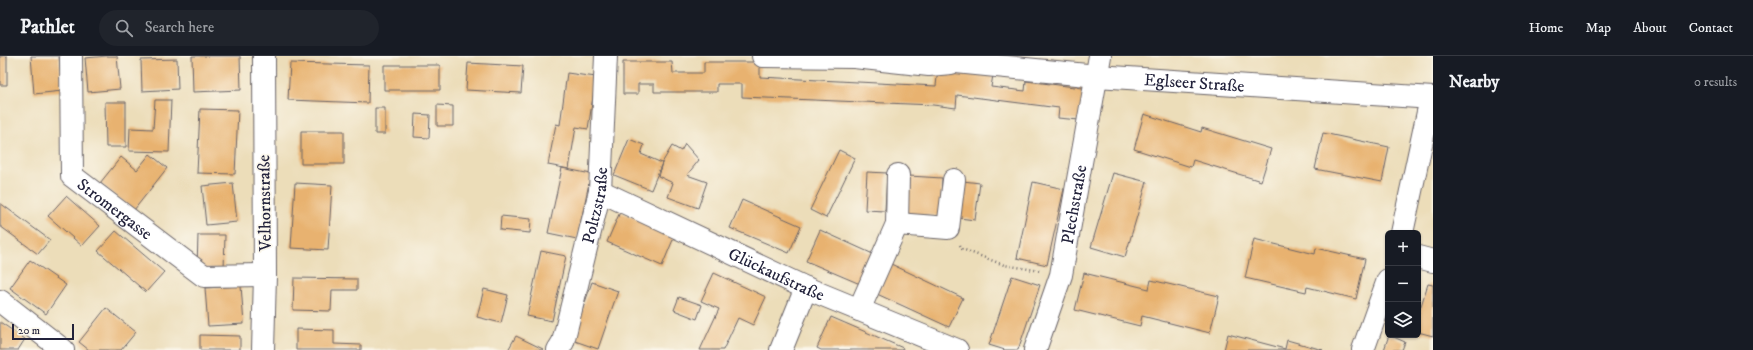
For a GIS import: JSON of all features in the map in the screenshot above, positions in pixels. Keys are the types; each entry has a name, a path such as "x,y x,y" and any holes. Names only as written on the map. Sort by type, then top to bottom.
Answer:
{"street":[{"name":"Stromergasse","path":"72,56 72,176 204,276 265,275"},
{"name":"Velhornstraße","path":"263,350 265,275 264,56"},
{"name":"Poltzstraße","path":"558,350 563,342 600,191 606,56"},
{"name":"Eglseer Straße","path":"763,56 854,57 929,65 956,62 1099,66 1432,98"},
{"name":"Eglseer Straße","path":"934,56 956,62"},
{"name":"Plechstraße","path":"1035,350 1061,275 1099,66"},
{"path":"1403,230 1432,98"},
{"path":"859,310 897,224 898,175"},
{"path":"897,224 948,228 954,180"},
{"name":"Glückaufstraße","path":"600,191 806,288 957,350"},
{"path":"1421,258 1433,260"},
{"path":"781,350 806,288"},
{"path":"1363,350 1385,288"},
{"path":"0,301 50,346"}],"path":[{"path":"948,228 962,249 1004,265 1061,275"}],"building":[{"path":"0,56 7,56 7,85 0,85"},
{"path":"31,56 59,56 62,91 34,94"},
{"path":"117,56 120,89 88,92 85,58"},
{"path":"192,56 240,56 241,90 193,92"},
{"path":"177,59 178,89 142,91 141,60"},
{"path":"623,62 672,62 673,73 704,73 704,62 760,62 760,77 936,86 938,68 993,75 991,87 1025,91 1026,81 1083,88 1079,120 1058,118 1059,108 957,95 956,108 933,105 742,97 742,84 717,84 717,92 654,92 654,84 638,84 638,94 623,94"},
{"path":"290,63 369,65 368,103 288,100"},
{"path":"468,63 523,66 521,93 466,90"},
{"path":"384,65 440,65 440,90 384,90"},
{"path":"567,73 596,77 588,129 576,127 569,169 548,165 556,124 560,125"},
{"path":"155,100 171,100 169,152 129,151 130,128 153,129"},
{"path":"105,102 126,102 126,147 106,147"},
{"path":"437,105 453,106 453,126 437,126"},
{"path":"375,108 385,108 385,134 375,134"},
{"path":"200,109 238,110 235,174 197,173"},
{"path":"415,114 430,115 429,138 414,137"},
{"path":"1144,114 1201,132 1202,128 1271,149 1261,181 1193,160 1191,167 1134,149"},
{"path":"301,131 344,131 344,164 301,164"},
{"path":"1323,133 1389,147 1382,182 1315,169"},
{"path":"629,139 644,145 641,154 662,163 651,190 614,175"},
{"path":"685,144 699,160 687,175 707,182 698,208 668,197 673,183 658,176 662,163 672,146 681,151"},
{"path":"839,150 855,158 826,218 810,210"},
{"path":"150,154 167,168 134,210 100,183 121,157 137,170"},
{"path":"562,168 591,174 577,239 548,233"},
{"path":"867,172 887,173 885,211 865,210"},
{"path":"1113,173 1147,182 1125,257 1091,247"},
{"path":"909,176 942,178 940,216 906,214"},
{"path":"963,181 980,183 975,220 959,218"},
{"path":"1033,182 1064,189 1047,265 1017,258"},
{"path":"233,183 237,222 206,225 202,186"},
{"path":"295,183 332,185 328,250 291,248"},
{"path":"66,196 100,226 82,246 48,216"},
{"path":"742,200 801,226 789,253 730,228"},
{"path":"0,203 50,240 38,254 0,226"},
{"path":"620,212 675,235 662,266 607,242"},
{"path":"501,216 531,219 530,233 500,230"},
{"path":"820,230 873,254 860,284 806,261"},
{"path":"116,231 164,272 146,292 98,251"},
{"path":"198,235 225,235 224,269 197,268"},
{"path":"1254,239 1315,254 1316,248 1365,259 1356,299 1307,287 1306,292 1245,278"},
{"path":"541,251 566,256 552,321 527,316"},
{"path":"30,260 66,285 46,314 10,288"},
{"path":"891,264 963,298 949,327 877,294"},
{"path":"714,273 766,297 753,325 738,318 723,350 700,350 719,309 701,301"},
{"path":"1084,273 1149,289 1151,280 1219,296 1210,333 1142,316 1140,326 1075,310"},
{"path":"1012,276 1040,285 1018,350 1005,350 989,345"},
{"path":"294,278 357,279 357,290 332,290 331,311 293,310"},
{"path":"592,282 618,291 598,349 572,340"},
{"path":"1428,284 1433,285 1433,336 1421,333 1421,306"},
{"path":"241,286 244,324 208,326 205,288"},
{"path":"484,289 508,295 501,323 477,317"},
{"path":"679,297 702,305 697,319 674,310"},
{"path":"106,308 136,332 121,350 89,350 79,342"},
{"path":"831,317 903,348 902,350 821,350 817,348"},
{"path":"0,322 25,339 18,350 0,350"},
{"path":"296,329 334,330 334,344 361,345 361,350 296,350"},
{"path":"1228,334 1285,349 1287,340 1323,350 1224,350"},
{"path":"200,335 240,336 240,350 200,350"},
{"path":"516,336 543,349 508,350"},
{"path":"1388,338 1396,338 1405,342 1402,350 1384,350"}]}
